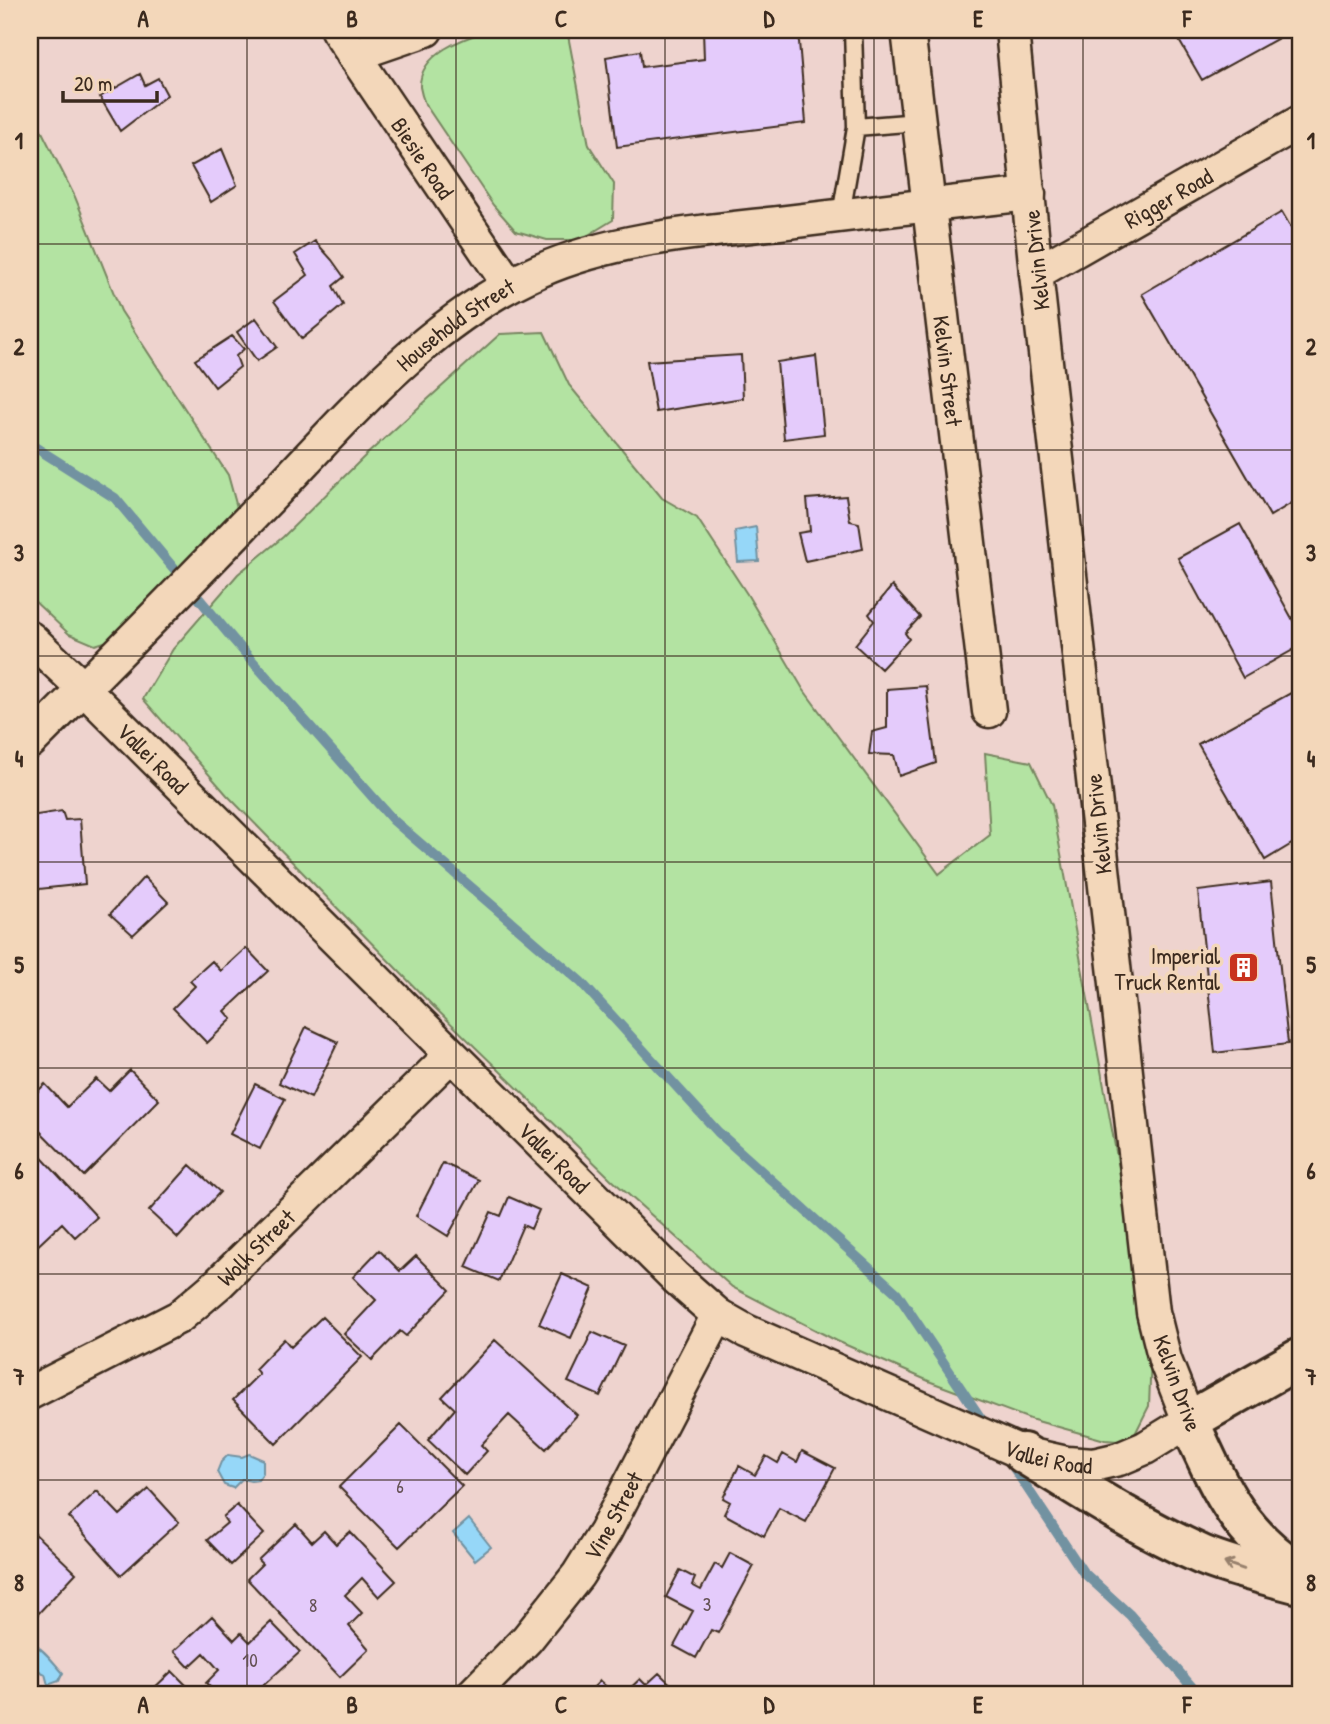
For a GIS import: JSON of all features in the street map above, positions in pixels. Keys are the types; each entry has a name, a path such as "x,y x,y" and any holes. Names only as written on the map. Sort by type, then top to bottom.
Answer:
{"street":[{"path":"345,42 426,30"},
{"name":"Kelvin Street","path":"908,30 989,711"},
{"name":"Kelvin Drive","path":"1013,30 1037,273 1153,1311 1165,1360 1220,1489 1241,1521 1268,1549 1300,1573"},
{"name":"Biesie Road","path":"345,42 509,285"},
{"name":"Rigger Road","path":"1037,273 1300,122"},
{"name":"Household Street","path":"30,742 178,594 372,393 408,359 464,315 509,285 577,257 644,238 1030,194"},
{"name":"Vallei Road","path":"30,638 450,1056 676,1278 718,1315 786,1350 1023,1453 1067,1463 1093,1465 1119,1459 1145,1448 1189,1421"},
{"name":"Wolk Street","path":"30,1393 151,1333 187,1311 219,1283 450,1056"},
{"name":"Vine Street","path":"473,1694 527,1639 578,1575 605,1532 718,1315"},
{"path":"1189,1421 1300,1358"},
{"path":"1023,1453 1137,1522 1203,1555 1300,1584"}],"lane":[{"path":"841,215 856,127 853,30"},
{"path":"856,127 919,122"}],"green space":[{"path":"490,30 567,30 589,145 614,184 613,220 580,240 547,240 516,231 493,205 425,104 420,87 427,65 445,49"},
{"path":"30,108 75,197 121,311 228,475 241,522 127,635 95,645 69,634 30,597"},
{"path":"544,332 569,385 662,498 697,518 747,594 803,689 939,874 990,835 985,753 1031,762 1052,805 1143,1298 1151,1356 1149,1406 1131,1442 1105,1440 1030,1419 931,1382 837,1341 732,1287 612,1180 432,1005 227,795 143,699 173,649 238,574 283,537 365,456 500,334"}],"water":[{"path":"756,527 759,561 738,562 735,531"},
{"path":"249,1454 263,1460 263,1473 258,1480 242,1479 233,1488 224,1485 217,1472 221,1462 228,1455 242,1457"},
{"path":"469,1519 491,1547 475,1560 453,1533"},
{"path":"31,1642 63,1673 59,1681 48,1685 45,1674 30,1666"}],"building":[{"path":"703,30 798,30 806,123 617,147 606,57 640,51 642,67 704,59"},
{"path":"1173,30 1293,30 1202,80"},
{"path":"140,74 145,85 158,78 167,95 120,131 100,97"},
{"path":"222,149 237,185 211,202 191,166"},
{"path":"1282,212 1297,238 1300,237 1300,498 1270,516 1142,294"},
{"path":"315,241 344,277 333,286 343,305 302,339 274,301 308,275 295,254"},
{"path":"256,318 277,347 257,361 237,332"},
{"path":"232,336 244,349 236,356 240,367 215,387 195,360"},
{"path":"741,355 743,398 656,412 647,361"},
{"path":"816,356 824,434 784,439 777,362"},
{"path":"846,496 850,521 859,523 863,549 805,561 798,533 810,531 807,499"},
{"path":"1240,524 1300,633 1300,646 1243,678 1178,558"},
{"path":"892,586 920,617 905,633 909,639 881,669 855,645 874,621 869,614"},
{"path":"926,686 936,763 899,776 894,755 869,754 872,732 887,728 887,689"},
{"path":"1300,688 1300,839 1265,860 1198,744"},
{"path":"62,811 65,820 80,819 85,884 30,890 30,852 33,851 30,816"},
{"path":"144,877 168,902 133,935 110,914"},
{"name":"Imperial Truck Rental","path":"1271,882 1288,1044 1215,1053 1198,891"},
{"path":"246,948 268,971 225,1011 232,1019 207,1043 173,1008 195,986 190,981 212,961 221,971"},
{"path":"306,1027 338,1042 311,1098 279,1083"},
{"path":"130,1070 159,1100 84,1176 30,1121 30,1099 45,1084 67,1107 96,1079 109,1091"},
{"path":"255,1084 285,1099 260,1149 230,1134"},
{"path":"30,1145 97,1217 75,1237 62,1223 30,1253 30,1197 34,1193 30,1188"},
{"path":"443,1163 479,1180 448,1236 416,1216"},
{"path":"190,1165 220,1192 178,1238 149,1211"},
{"path":"509,1197 539,1210 531,1229 523,1225 499,1281 466,1267 491,1212 501,1216"},
{"path":"379,1250 400,1271 416,1256 450,1290 406,1336 400,1331 372,1360 344,1334 376,1300 353,1277"},
{"path":"562,1274 593,1288 571,1338 539,1324"},
{"path":"322,1317 362,1357 276,1444 233,1400 259,1374 255,1369 284,1339 291,1347"},
{"path":"592,1332 624,1346 600,1396 568,1382"},
{"path":"495,1340 577,1415 546,1449 509,1415 481,1445 487,1451 465,1475 428,1440 455,1409 442,1397"},
{"path":"401,1425 462,1486 399,1547 339,1487"},
{"path":"802,1451 835,1468 806,1522 779,1508 764,1536 724,1514 730,1502 723,1498 739,1466 755,1475 766,1456 778,1463 783,1454 797,1462"},
{"path":"149,1489 179,1522 121,1575 69,1517 97,1491 120,1515"},
{"path":"237,1505 264,1534 231,1565 207,1540 227,1523 223,1517"},
{"path":"296,1524 312,1542 324,1531 336,1544 350,1532 396,1581 379,1597 362,1578 345,1595 362,1613 349,1626 369,1649 340,1677 247,1579 262,1564 258,1560"},
{"path":"30,1529 76,1573 35,1617 30,1612"},
{"path":"730,1553 754,1566 718,1633 711,1630 696,1658 674,1646 693,1611 666,1597 680,1570 695,1578 692,1585 701,1590 715,1564 722,1568"},
{"path":"212,1616 234,1640 241,1633 250,1642 271,1622 300,1652 254,1694 217,1694 206,1683 219,1670 204,1653 189,1667 174,1651"},
{"path":"172,1671 195,1694 148,1694"},
{"path":"659,1673 681,1694 624,1694 640,1679 646,1685"},
{"path":"600,1681 614,1694 587,1694"}],"waterway":[{"path":"30,444 115,498 232,638 393,820 581,982 718,1132 897,1293 986,1426"},
{"path":"1010,1462 1083,1572 1130,1615 1198,1694"}],"place":[{"name":"Imperial Truck Rental","path":"1243,968"}]}
